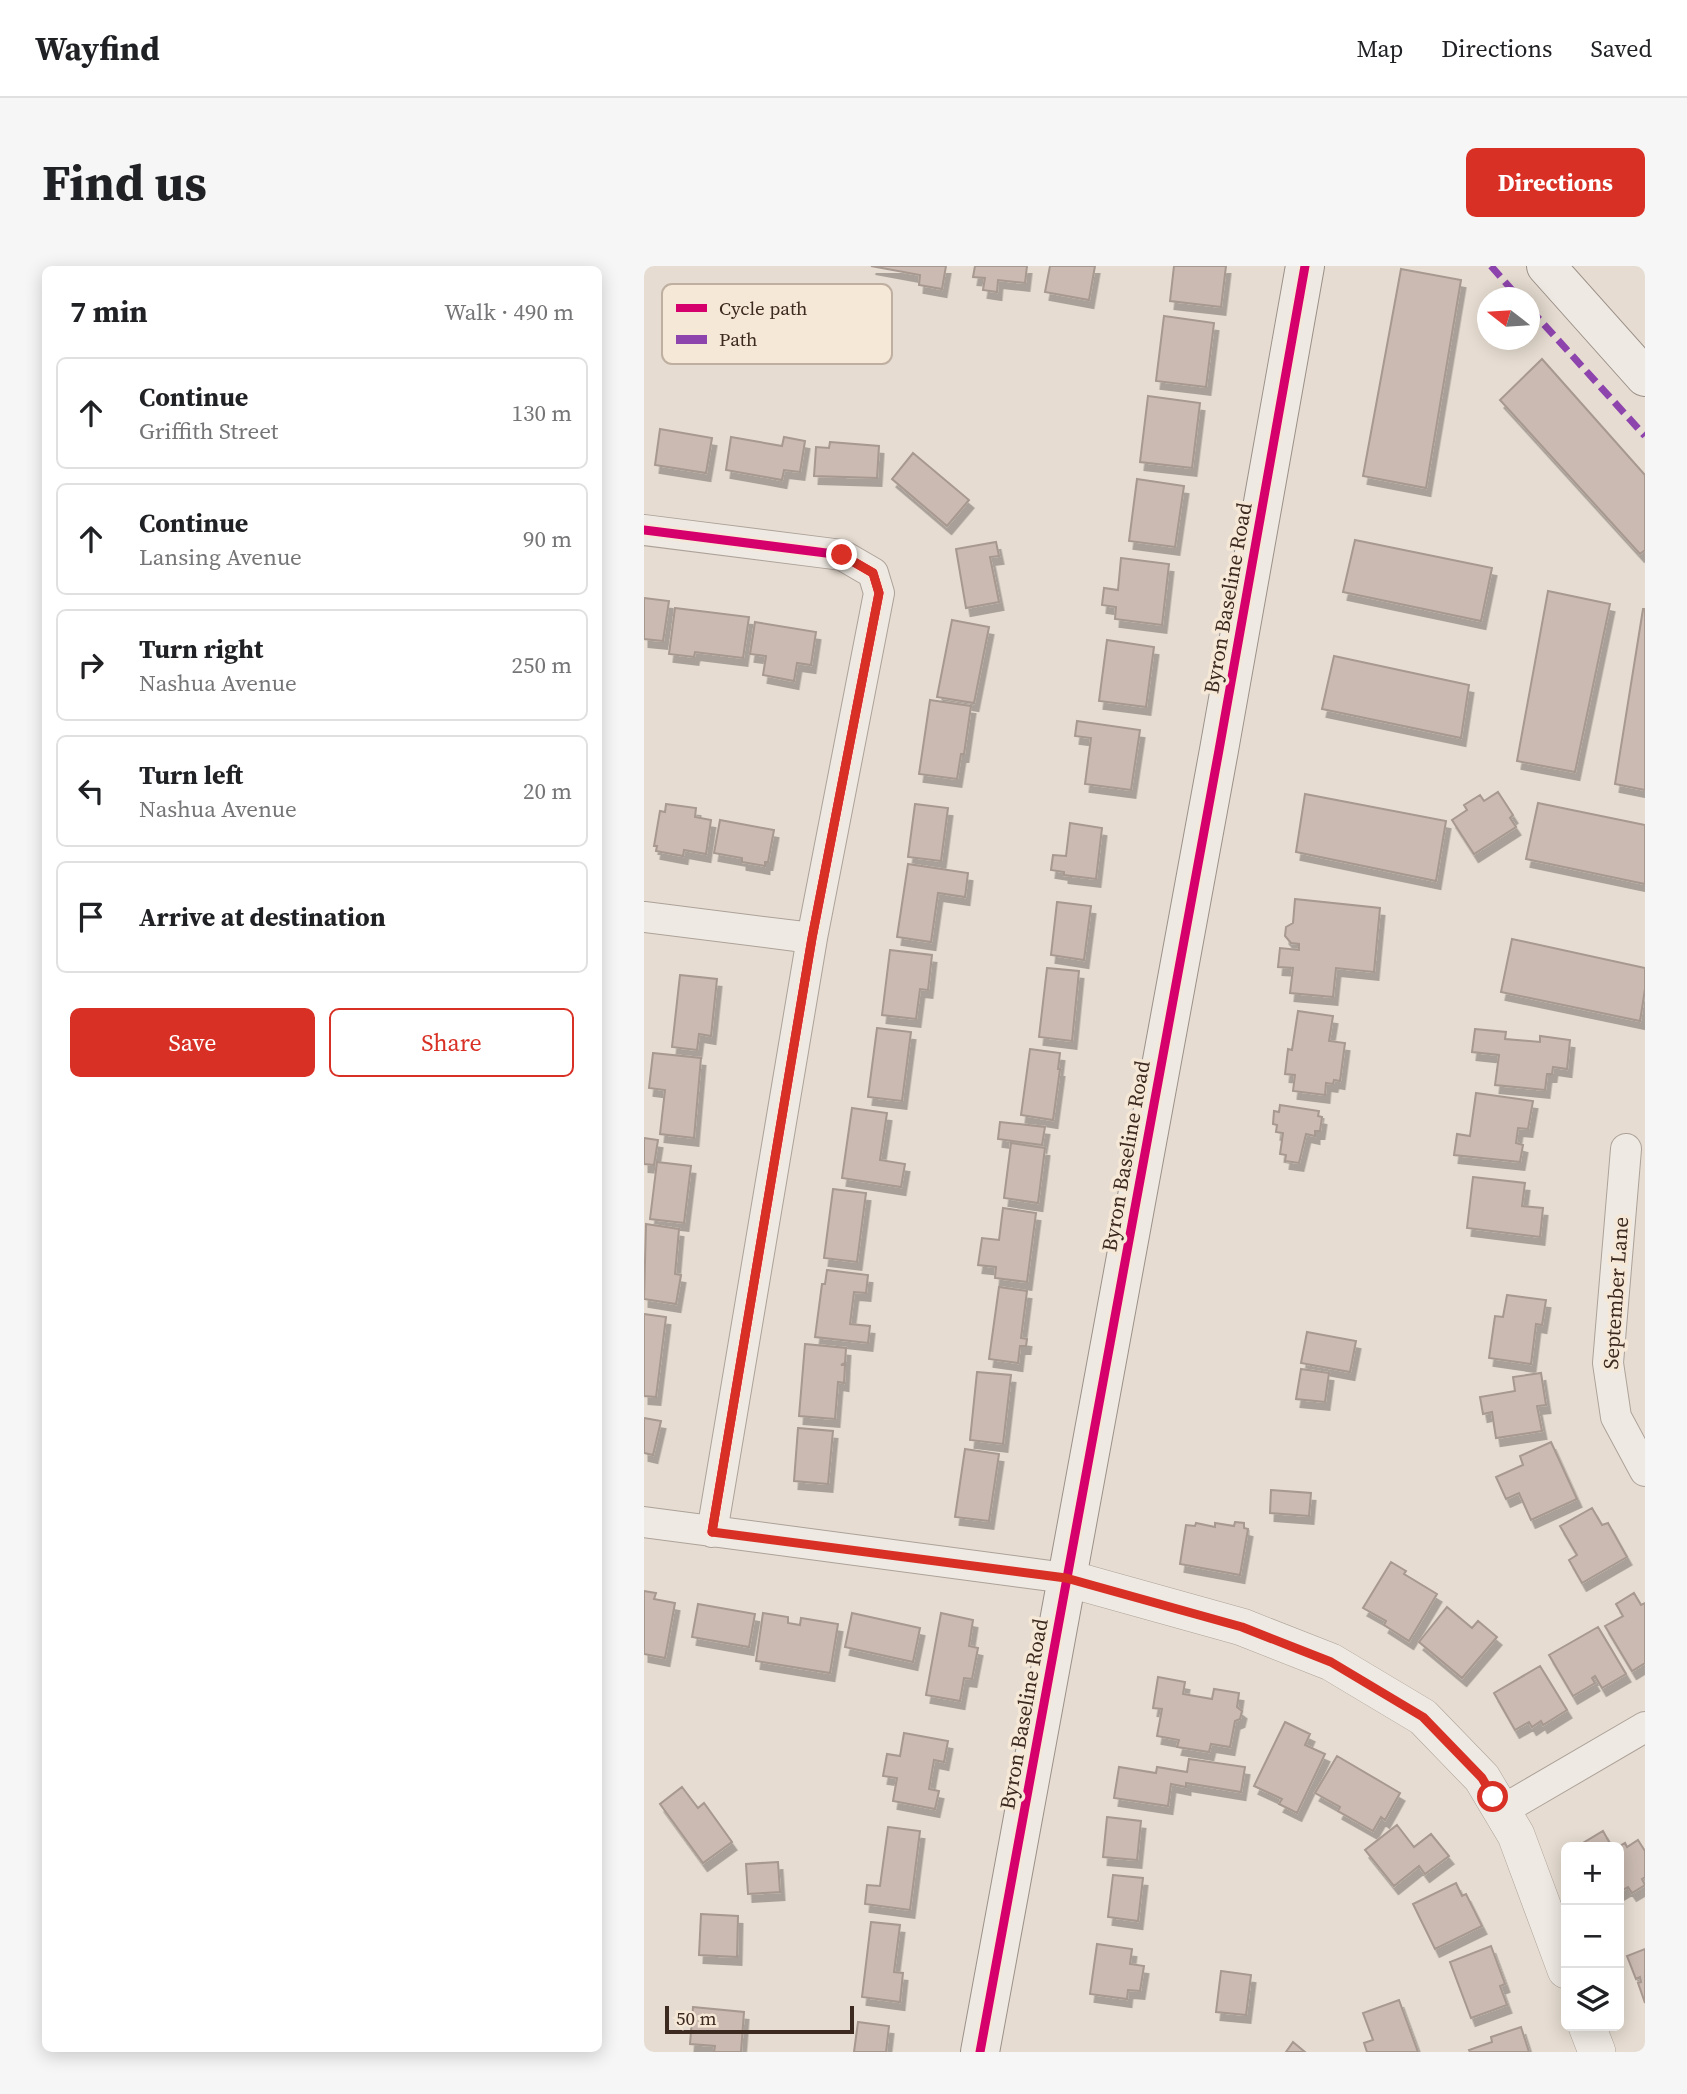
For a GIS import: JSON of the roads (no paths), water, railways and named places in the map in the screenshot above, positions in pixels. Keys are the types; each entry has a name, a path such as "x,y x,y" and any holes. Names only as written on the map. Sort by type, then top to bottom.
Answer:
{"main road":[{"name":"Byron Baseline Road","path":"980,2052 1305,266"},
{"path":"1546,266 1645,377"}],"street":[{"path":"644,530 842,555 873,573 879,593 812,938 712,1532"},
{"path":"644,917 812,938"},
{"name":"September Lane","path":"1626,1149 1608,1363 1616,1416 1645,1471"},
{"path":"644,1522 1066,1578 1242,1627 1331,1662 1423,1717 1482,1778 1516,1835 1565,1968"},
{"path":"1501,1811 1645,1727"},
{"path":"1589,2031 1597,2052"}]}
